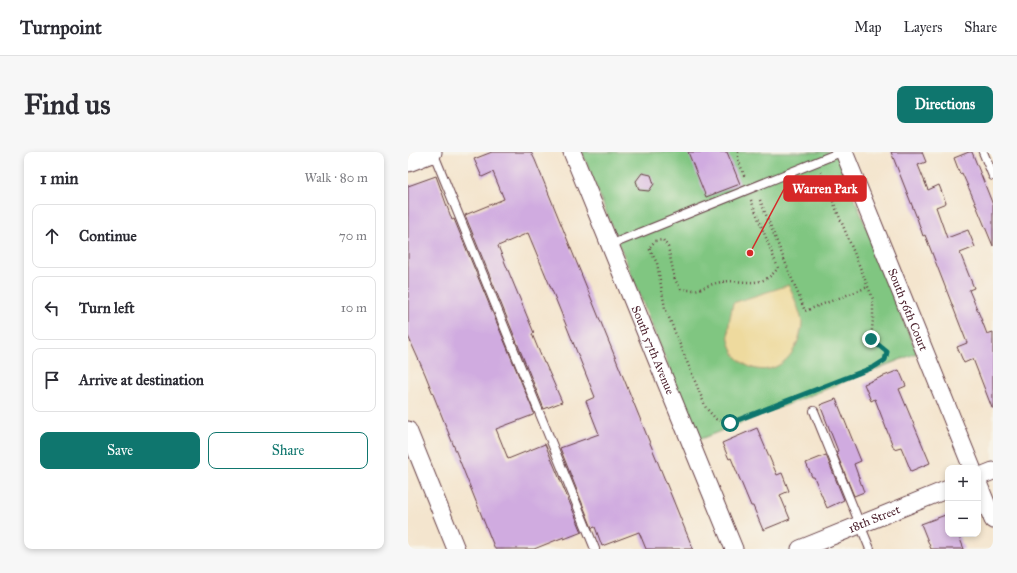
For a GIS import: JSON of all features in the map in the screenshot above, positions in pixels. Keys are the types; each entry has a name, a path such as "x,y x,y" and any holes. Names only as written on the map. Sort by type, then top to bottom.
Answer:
{"street":[{"path":"408,161 432,152"},
{"name":"South 57th Avenue","path":"572,152 734,549"},
{"name":"South 56th Court","path":"842,152 971,465"},
{"path":"408,430 456,549"},
{"path":"981,476 993,471"},
{"name":"18th Street","path":"800,549 945,490"},
{"path":"981,490 993,520"}],"lane":[{"path":"432,152 594,549"},
{"path":"610,245 842,152"},
{"path":"983,152 993,176"},
{"path":"814,411 870,549"}],"path":[{"path":"738,152 738,159 752,195 751,201 778,268 771,277 757,282 721,282 691,291 681,289 675,280 668,247 663,240 655,241 649,248 657,263 665,308 706,408 716,419 730,423 874,367 885,360 887,352 871,339 873,299 821,172 817,169"},
{"path":"760,200 805,311 868,287"}],"green space":[{"path":"582,152 836,152 917,353 698,440"}],"sand":[{"path":"789,285 802,320 800,334 796,345 786,360 774,368 765,370 749,366 736,356 731,348 729,326 733,303"}],"building":[{"path":"492,152 531,152 693,549 646,549 639,532 602,546 595,527 592,528 560,448 599,434 586,401 595,397 556,300 528,233 498,246 534,333 532,334 562,402 544,409 465,215 504,199 493,172 482,177 474,159"},
{"path":"688,152 727,152 740,184 706,197"},
{"path":"891,152 922,152 926,162 918,165 928,190 939,185 946,203 936,207 947,238 968,230 975,247 960,253 974,288 969,290 987,334 993,332 993,408 973,359 964,363 957,347 967,343 925,235 923,236"},
{"path":"972,152 993,205 993,246 971,193 962,173 960,174 954,158"},
{"path":"642,173 651,175 654,184 649,191 639,190 636,181"},
{"path":"436,176 452,220 454,219 534,413 533,415 496,429 508,459 545,444 582,532 564,539 564,537 534,549 495,549 425,374 408,336 408,186"},
{"path":"899,370 906,386 899,389 930,463 911,471 901,447 894,449 875,399 871,401 864,384"},
{"path":"836,399 861,461 854,464 864,492 854,496 836,452 838,451 820,405"},
{"path":"757,428 777,475 782,473 789,491 780,495 790,519 763,530 753,506 751,506 731,458 729,459 722,443"},
{"path":"826,455 844,500 827,508 814,477 812,477 806,463"},
{"path":"945,515 945,537 959,537 964,549 931,549 921,524"}],"place":[{"name":"Warren Park","path":"750,253"}],"route":[{"path":"730,423 874,367 885,360 887,352 871,339"}]}
